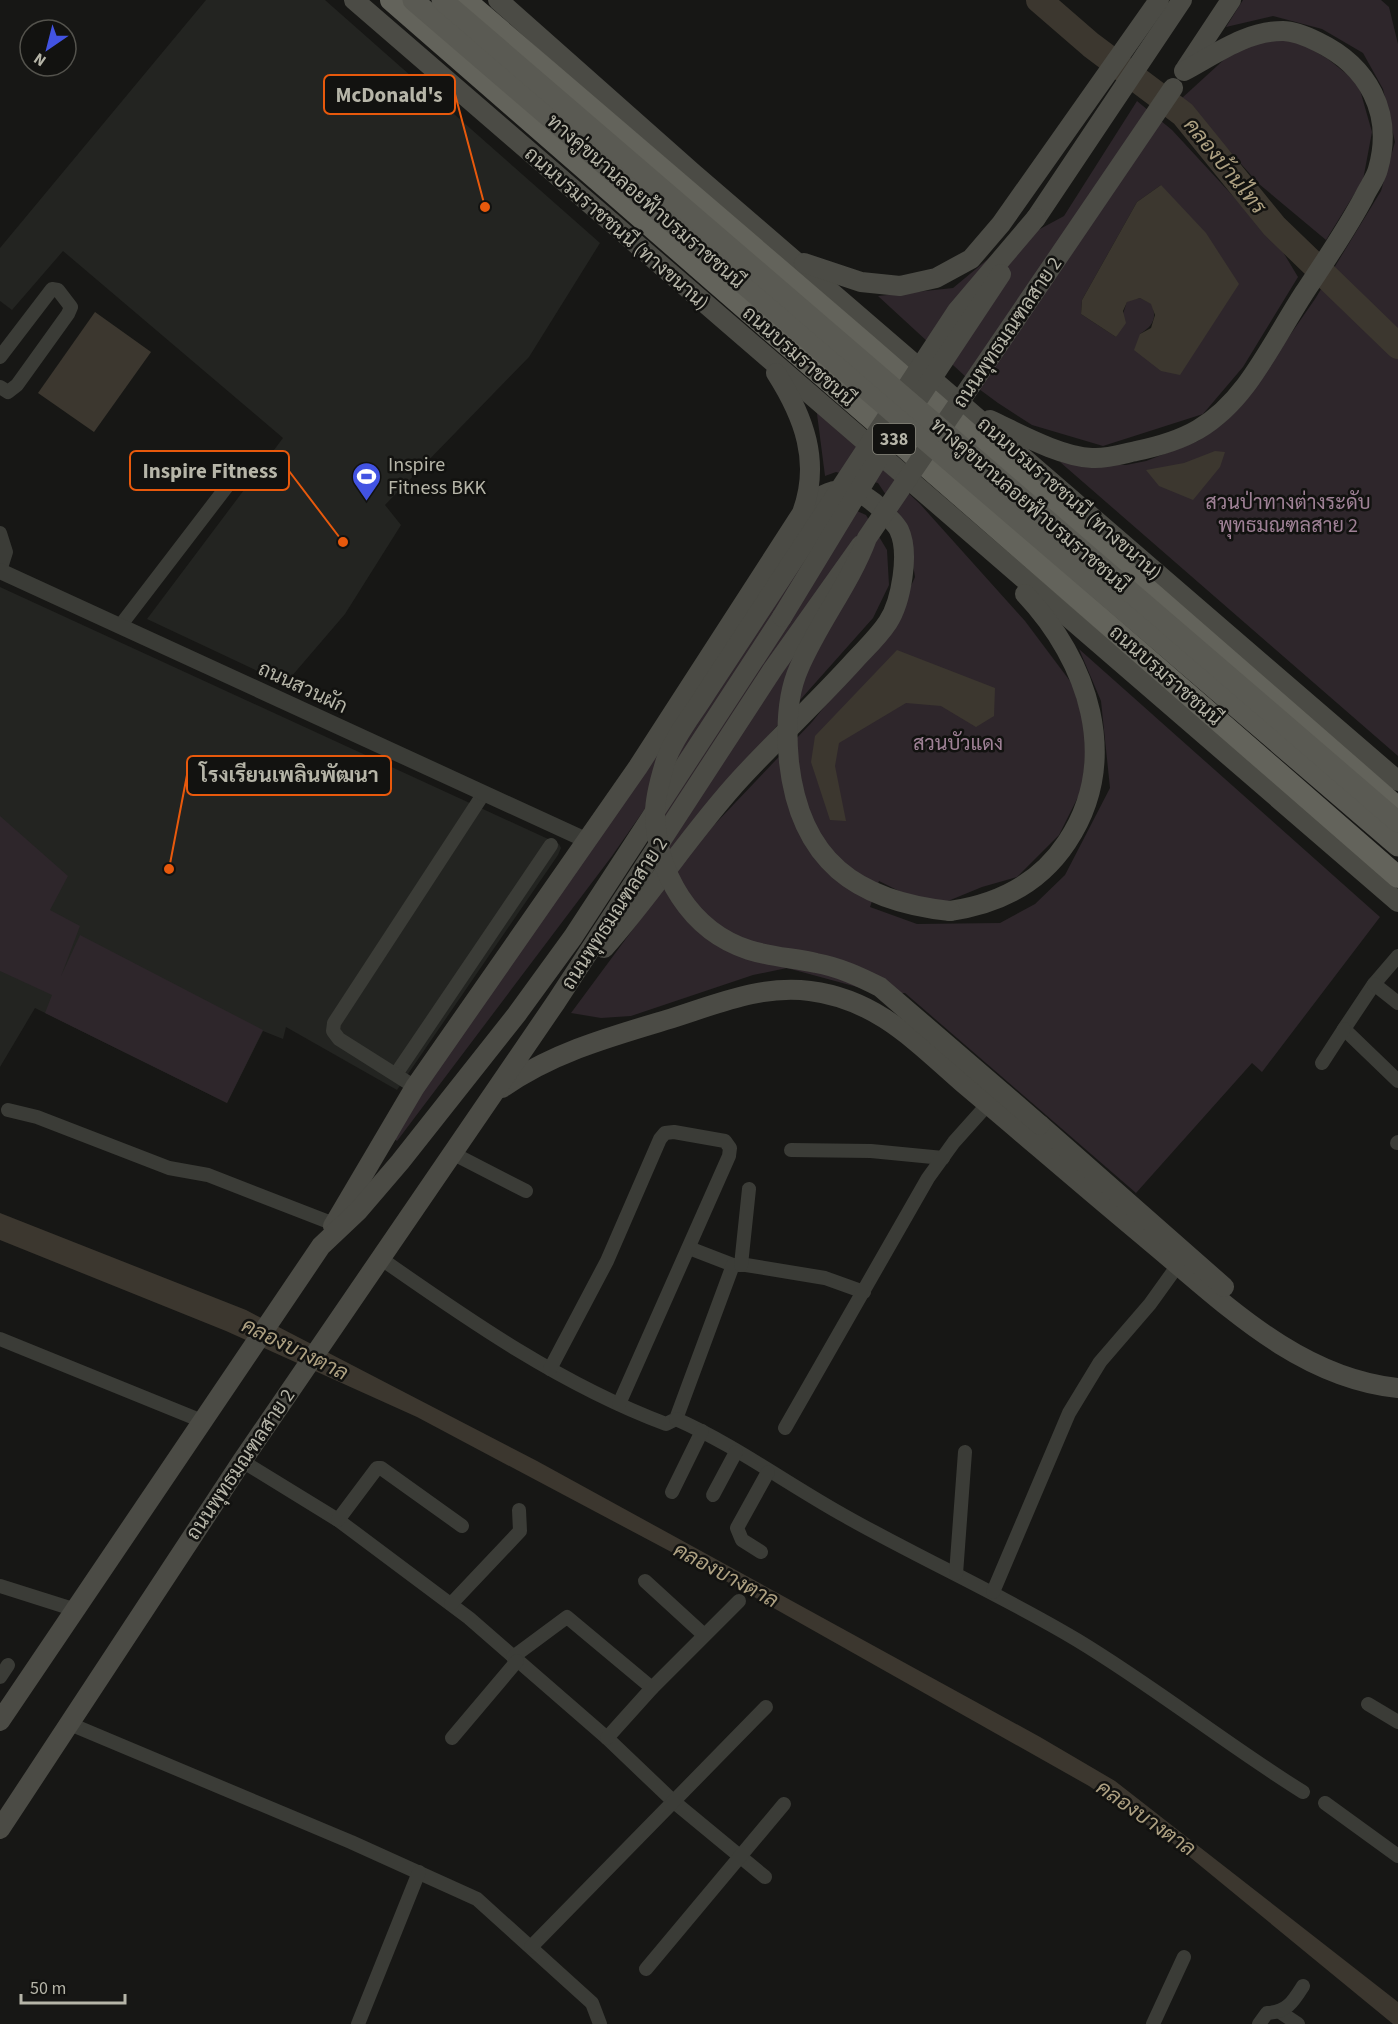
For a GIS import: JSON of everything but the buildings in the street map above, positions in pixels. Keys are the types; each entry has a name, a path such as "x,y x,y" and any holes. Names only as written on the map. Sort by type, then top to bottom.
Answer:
{"highway":[{"name":"ถนนบรมราชชนนี","path":"392,0 1398,877"},
{"name":"338","path":"465,0 867,345 1398,808"}],"main road":[{"name":"ถนนบรมราชชนนี (ทางขนาน)","path":"354,0 1398,902"},
{"name":"ทางคู่ขนานลอยฟ้าบรมราชชนนี","path":"413,0 1398,846"},
{"name":"ทางคู่ขนานลอยฟ้าบรมราชชนนี","path":"442,0 1398,822"},
{"name":"ถนนบรมราชชนนี (ทางขนาน)","path":"498,0 793,259 1398,781"},
{"path":"793,259 879,286 917,284 954,270 971,259 986,244 1159,0"},
{"name":"ถนนพุทธมณฑลสาย 2","path":"0,1721 247,1352 321,1246 358,1211 400,1162 517,1014 573,938 782,616 875,464 1182,0"},
{"name":"ถนนพุทธมณฑลสาย 2","path":"0,1829 8,1805 70,1724 297,1378 556,1002 683,806 850,556 867,538 1231,0"},
{"path":"965,407 1042,445 1090,458 1162,447 1188,437 1209,423 1230,404 1246,384 1305,291 1345,235 1378,169 1381,141 1381,116 1376,100 1352,62 1333,49 1286,31 1260,33 1233,43 1184,71"},
{"path":"1036,218 957,311 706,693 667,757 655,812 661,858 672,886 688,909 707,928 747,949 819,963 855,974 880,987 1217,1280 1242,1306 1256,1330"},
{"path":"321,1246 415,1087 588,842 685,697 802,513 810,493 811,472 806,430 790,395 765,356"},
{"path":"556,1002 635,912 714,808 837,680 888,622 901,592 903,566 899,531 891,519 875,502 848,489 817,497 802,513"},
{"path":"867,538 858,562 798,669 789,705 786,738 791,776 799,808 814,842 836,867 856,884 880,897 916,907 950,911 979,907 1010,894 1033,880 1056,858 1086,808 1094,780 1096,754 1092,720 1080,678 1065,646 1038,608 964,528"},
{"path":"490,1097 519,1076 554,1058 594,1042 747,995 782,990 809,990 839,997 887,1018 1026,1138 1256,1330 1308,1360 1337,1372 1398,1388"}],"street":[{"path":"0,357 52,289 58,290 71,307 68,314 17,385 8,392 0,387"},
{"path":"120,626 228,485"},
{"path":"0,533 6,552 0,571"},
{"name":"ถนนสวนผัก","path":"0,571 588,842"},
{"path":"415,1087 339,1040 333,1031 334,1023 484,793"},
{"path":"396,1074 551,845"},
{"path":"1322,1063 1374,984 1398,956"},
{"path":"1374,984 1398,1003"},
{"path":"1344,1029 1398,1081"},
{"path":"785,1428 928,1178 988,1104"},
{"path":"8,1110 37,1117 169,1168 208,1175 334,1224"},
{"path":"550,1370 606,1261 660,1139 665,1133 674,1132 725,1142 730,1148 729,1156 619,1404"},
{"path":"791,1149 871,1151 943,1158"},
{"path":"452,1153 526,1191"},
{"path":"380,1258 468,1320 550,1370 666,1424 676,1419 737,1265 749,1189"},
{"path":"689,1248 737,1265 825,1278 864,1292"},
{"path":"993,1592 1069,1413 1100,1362 1150,1304 1178,1264"},
{"path":"0,1340 202,1421"},
{"path":"676,1419 702,1431 848,1518 993,1592 1117,1665 1244,1755 1303,1792"},
{"path":"672,1492 702,1431"},
{"path":"713,1495 736,1452"},
{"path":"956,1574 964,1452"},
{"path":"242,1461 338,1520 451,1604 607,1738 673,1801 765,1877"},
{"path":"338,1520 377,1468 381,1468 462,1526"},
{"path":"760,1552 742,1540 737,1528 768,1472"},
{"path":"451,1604 520,1531 519,1510"},
{"path":"645,1581 704,1635"},
{"path":"0,1586 76,1610"},
{"path":"607,1738 652,1688 739,1601"},
{"path":"452,1738 515,1659 567,1617 652,1688"},
{"path":"1368,1704 1398,1722"},
{"path":"531,1947 766,1707"},
{"path":"70,1724 419,1872 477,1899 592,2003 600,2024"},
{"path":"1325,1803 1398,1856"},
{"path":"646,1969 784,1804"},
{"path":"358,2024 419,1872"},
{"path":"1153,2024 1184,1957"},
{"path":"1259,2024 1267,2013 1280,2012 1291,2005 1303,1986"},
{"path":"1280,2012 1298,2024"}],"shaded area":[{"path":"206,0 325,0 600,243 529,357 385,505 401,525 345,614 285,684 147,619 283,438 63,251 12,310 0,301 0,248"},
{"path":"0,587 559,844 561,848 558,855 397,1090 286,1027 283,1039 263,1031 227,1103 35,1008 0,1067"}],"green space":[{"name":"สวนป่าทางต่างระดับ พุทธมณฑลสาย 2","path":"1243,0 1381,0 1389,7 1398,44 1398,756 1060,462 1126,465 1146,461 1198,441 1223,424 1241,406 1315,299 1381,191 1395,142 1383,89 1363,53 1322,29 1273,16 1226,27"},
{"path":"1289,36 1328,59 1358,83 1372,132 1363,180 1326,240 1259,184 1182,98 1240,45"},
{"path":"1137,101 1172,130 1280,247 1298,277 1243,367 1203,414 1103,446 1032,425 979,389 878,296 953,288 994,254 1064,216","holes":["1161,185 1161,371 1140,334 1153,322 1152,304 1140,298 1127,301 1116,337 1081,314 1082,300 1137,202"]},
{"name":"สวนบัวแดง","path":"816,406 920,504 1025,621 1073,685 1086,732 1084,785 1059,835 1017,877 982,887 948,901 915,899 879,881 870,907 917,924 1000,923 1035,904 1065,875 1110,788 1101,701 1079,649 1380,917 1262,1072 1252,1063 1136,1193 905,993 877,995 872,991 787,968 753,975 631,1016 601,1018 571,1013 696,844 812,722 898,615 915,577 907,526 878,483 836,472 825,476"},
{"path":"818,510 857,511 866,515 887,550 889,585 873,618 702,810 669,853 647,840 667,777 612,856 397,1141 392,1137"},
{"path":"0,816 68,876 50,910 80,926 61,976 80,935 263,1030 227,1103 45,1013 52,995 0,971"}],"water":[{"path":"1161,185 1206,233 1239,284 1180,375 1161,371 1134,350 1140,334 1151,328 1155,315 1151,304 1140,298 1127,302 1123,311 1126,323 1116,337 1081,314 1082,300 1137,202"},
{"path":"95,312 151,352 94,432 38,393"},
{"path":"1215,451 1225,452 1220,467 1193,500 1159,486 1146,470 1184,463"},
{"path":"897,650 995,688 994,716 976,727 941,706 906,703 839,743 835,766 846,821 830,820 811,762 815,736"},
{"name":"คลองบางตาล","path":"0,1213 246,1310 537,1461 1040,1737 1115,1781 1398,2002 1398,2024 1393,2024 1169,1840 1089,1786 724,1580 417,1417 226,1331 0,1240"}],"waterway":[{"name":"คลองบ้านไทร","path":"1039,0 1091,45 1183,114 1274,226 1398,346"}],"place":[{"name":"McDonald's","path":"485,207"},
{"name":"Inspire Fitness BKK","path":"367,502"},
{"name":"Inspire Fitness","path":"343,542"},
{"name":"โรงเรียนเพลินพัฒนา","path":"169,869"}]}
